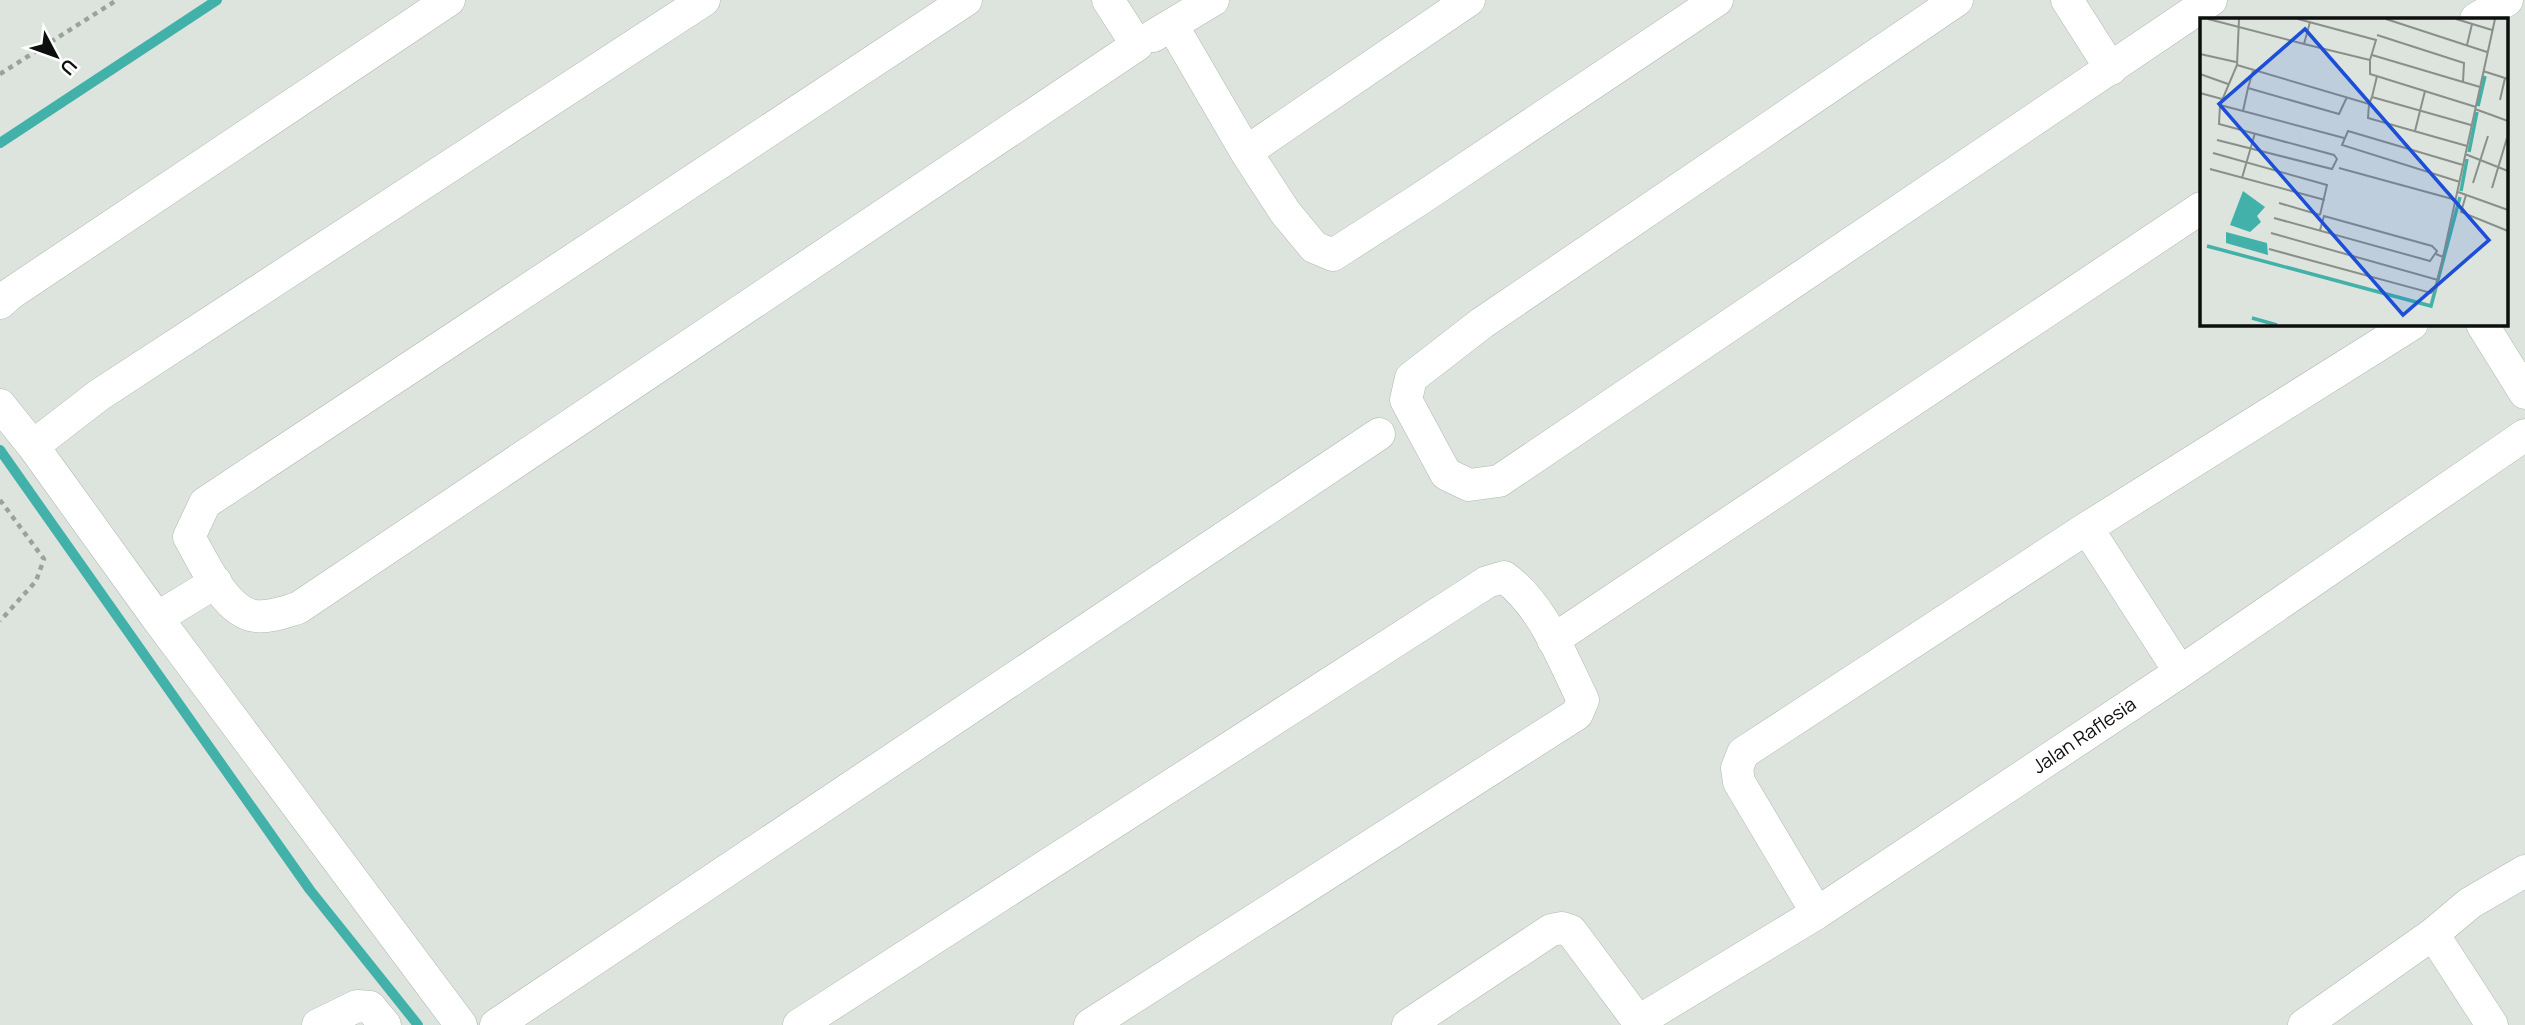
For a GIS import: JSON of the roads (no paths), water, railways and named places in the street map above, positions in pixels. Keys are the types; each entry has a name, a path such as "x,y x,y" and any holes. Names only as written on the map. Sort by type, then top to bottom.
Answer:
{"street":[{"path":"0,303 10,293 449,0"},
{"path":"33,446 110,387 704,0"},
{"path":"966,0 205,503 190,537 216,582 236,609 253,616 272,615 298,608 1137,45 1213,0"},
{"path":"1108,0 1137,45"},
{"path":"1246,152 1469,0"},
{"path":"1172,25 1246,152 1285,212 1314,247 1333,255 1717,0"},
{"path":"1957,0 1482,323 1411,378 1406,400 1446,474 1469,485 1499,481 2211,0"},
{"path":"2067,0 2111,69"},
{"path":"2478,18 2507,0"},
{"path":"2513,0 2525,18"},
{"path":"1553,640 2200,209"},
{"path":"1817,913 1739,782 1737,768 1743,753 2087,528 2409,326"},
{"path":"2483,326 2525,393"},
{"path":"0,405 461,1025"},
{"path":"496,1025 1379,434"},
{"name":"Jalan Raflesia","path":"1640,1023 1817,913 2180,672 2525,435"},
{"path":"2087,528 2180,672"},
{"path":"799,1025 1487,582 1504,577 1521,589 1553,640 1583,700 1577,714 1090,1025"},
{"path":"157,618 216,582"},
{"path":"2304,1025 2433,934 2470,903 2525,871"},
{"path":"1408,1025 1551,930 1562,928 1571,931 1640,1023"},
{"path":"2433,934 2492,1025"},
{"path":"318,1025 357,1006 370,1007 385,1025"}],"waterway":[{"path":"0,143 217,0"},
{"path":"0,450 310,890 418,1025"}]}
